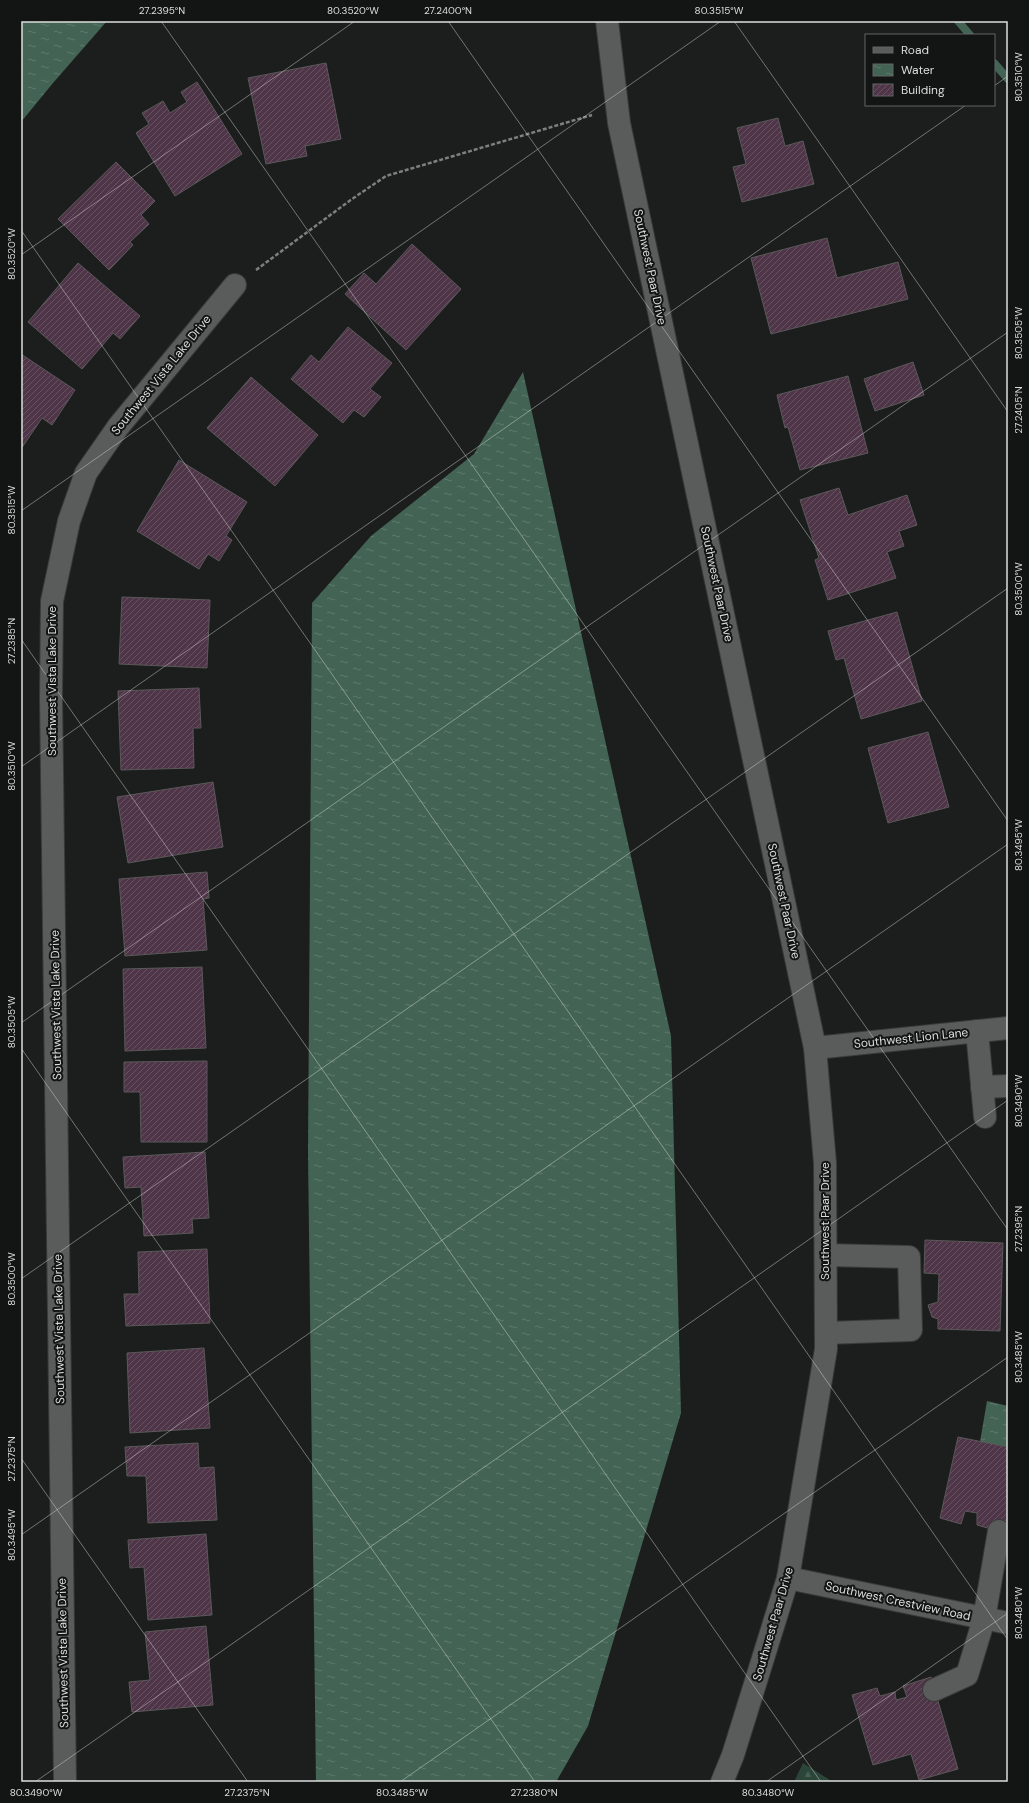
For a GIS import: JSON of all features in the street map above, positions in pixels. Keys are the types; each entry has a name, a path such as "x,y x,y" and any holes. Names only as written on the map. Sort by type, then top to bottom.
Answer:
{"street":[{"name":"Southwest Paar Drive","path":"607,21 619,123 815,1048 825,1163 826,1349 788,1578 733,1755 722,1782"},
{"name":"Southwest Vista Lake Drive","path":"64,1782 51,696 52,601 70,521 86,472 118,427 235,285"},
{"name":"Southwest Lion Lane","path":"815,1048 1008,1028"},
{"path":"977,1031 985,1117"},
{"path":"982,1087 1008,1086"},
{"path":"826,1255 909,1256 911,1330 826,1333"},
{"path":"934,1690 967,1675 984,1619 999,1531"},
{"name":"Southwest Crestview Road","path":"788,1578 1008,1623"}],"path":[{"path":"235,285 352,199 386,176 617,108"}],"green space":[{"path":"803,1763 833,1782 794,1782"}],"water":[{"path":"21,21 107,21 21,122"},
{"path":"523,372 671,1036 681,1413 588,1726 556,1782 316,1782 308,1153 312,603 371,536 474,454"},
{"path":"987,1401 1008,1406 1008,1447 980,1442"}],"building":[{"path":"326,63 341,139 305,146 307,156 266,164 248,78"},
{"path":"197,82 242,154 175,196 136,133 149,124 142,113 163,101 170,113 187,102 181,92"},
{"path":"778,118 785,146 803,141 814,184 742,202 733,167 746,164 737,128"},
{"path":"116,162 155,201 141,215 149,224 130,242 133,245 109,270 58,219"},
{"path":"827,238 837,278 898,262 908,299 771,334 751,258"},
{"path":"412,244 461,289 406,350 345,294 364,273 376,284"},
{"path":"78,263 140,316 120,339 113,333 82,369 28,322"},
{"path":"348,327 392,363 370,389 381,397 364,417 354,410 343,423 291,379 311,355 319,362"},
{"path":"21,354 75,390 52,425 42,418 21,449"},
{"path":"913,362 924,395 875,411 864,379"},
{"path":"848,376 868,453 800,470 788,427 785,428 777,395"},
{"path":"251,377 318,435 275,486 207,428"},
{"path":"179,460 247,502 226,536 232,540 219,561 208,554 199,569 137,531"},
{"path":"839,488 848,515 907,495 917,525 899,531 904,546 887,552 896,578 828,600 815,560 819,558 800,500"},
{"path":"122,597 210,600 207,668 119,664"},
{"path":"897,612 922,701 861,719 844,658 836,660 828,631"},
{"path":"199,688 201,728 193,728 194,768 121,770 118,691"},
{"path":"928,732 949,807 888,823 868,748"},
{"path":"213,782 223,847 128,863 117,797"},
{"path":"207,872 209,898 203,899 207,950 125,956 119,879"},
{"path":"202,967 206,1048 125,1051 123,969"},
{"path":"207,1061 207,1142 141,1142 140,1092 124,1092 124,1062"},
{"path":"205,1152 209,1218 192,1219 193,1233 144,1236 141,1187 125,1188 123,1157"},
{"path":"925,1240 1003,1243 1000,1331 938,1329 938,1319 932,1317 928,1305 938,1302 939,1274 924,1273"},
{"path":"207,1249 210,1323 126,1326 124,1294 139,1294 138,1252"},
{"path":"204,1348 210,1428 130,1433 127,1353"},
{"path":"958,1437 1008,1447 1008,1534 977,1525 977,1513 965,1511 961,1524 940,1518"},
{"path":"198,1443 199,1468 214,1467 217,1520 148,1523 146,1476 127,1476 125,1447"},
{"path":"206,1534 212,1615 148,1620 144,1567 130,1568 128,1540"},
{"path":"206,1626 213,1705 132,1712 129,1682 150,1680 145,1632"},
{"path":"931,1677 958,1769 919,1780 911,1754 873,1765 852,1695 877,1688 880,1696 895,1692 896,1700 907,1697 903,1686"}],"waterway":[{"path":"958,21 969,34"},
{"path":"995,64 1008,79"}]}
